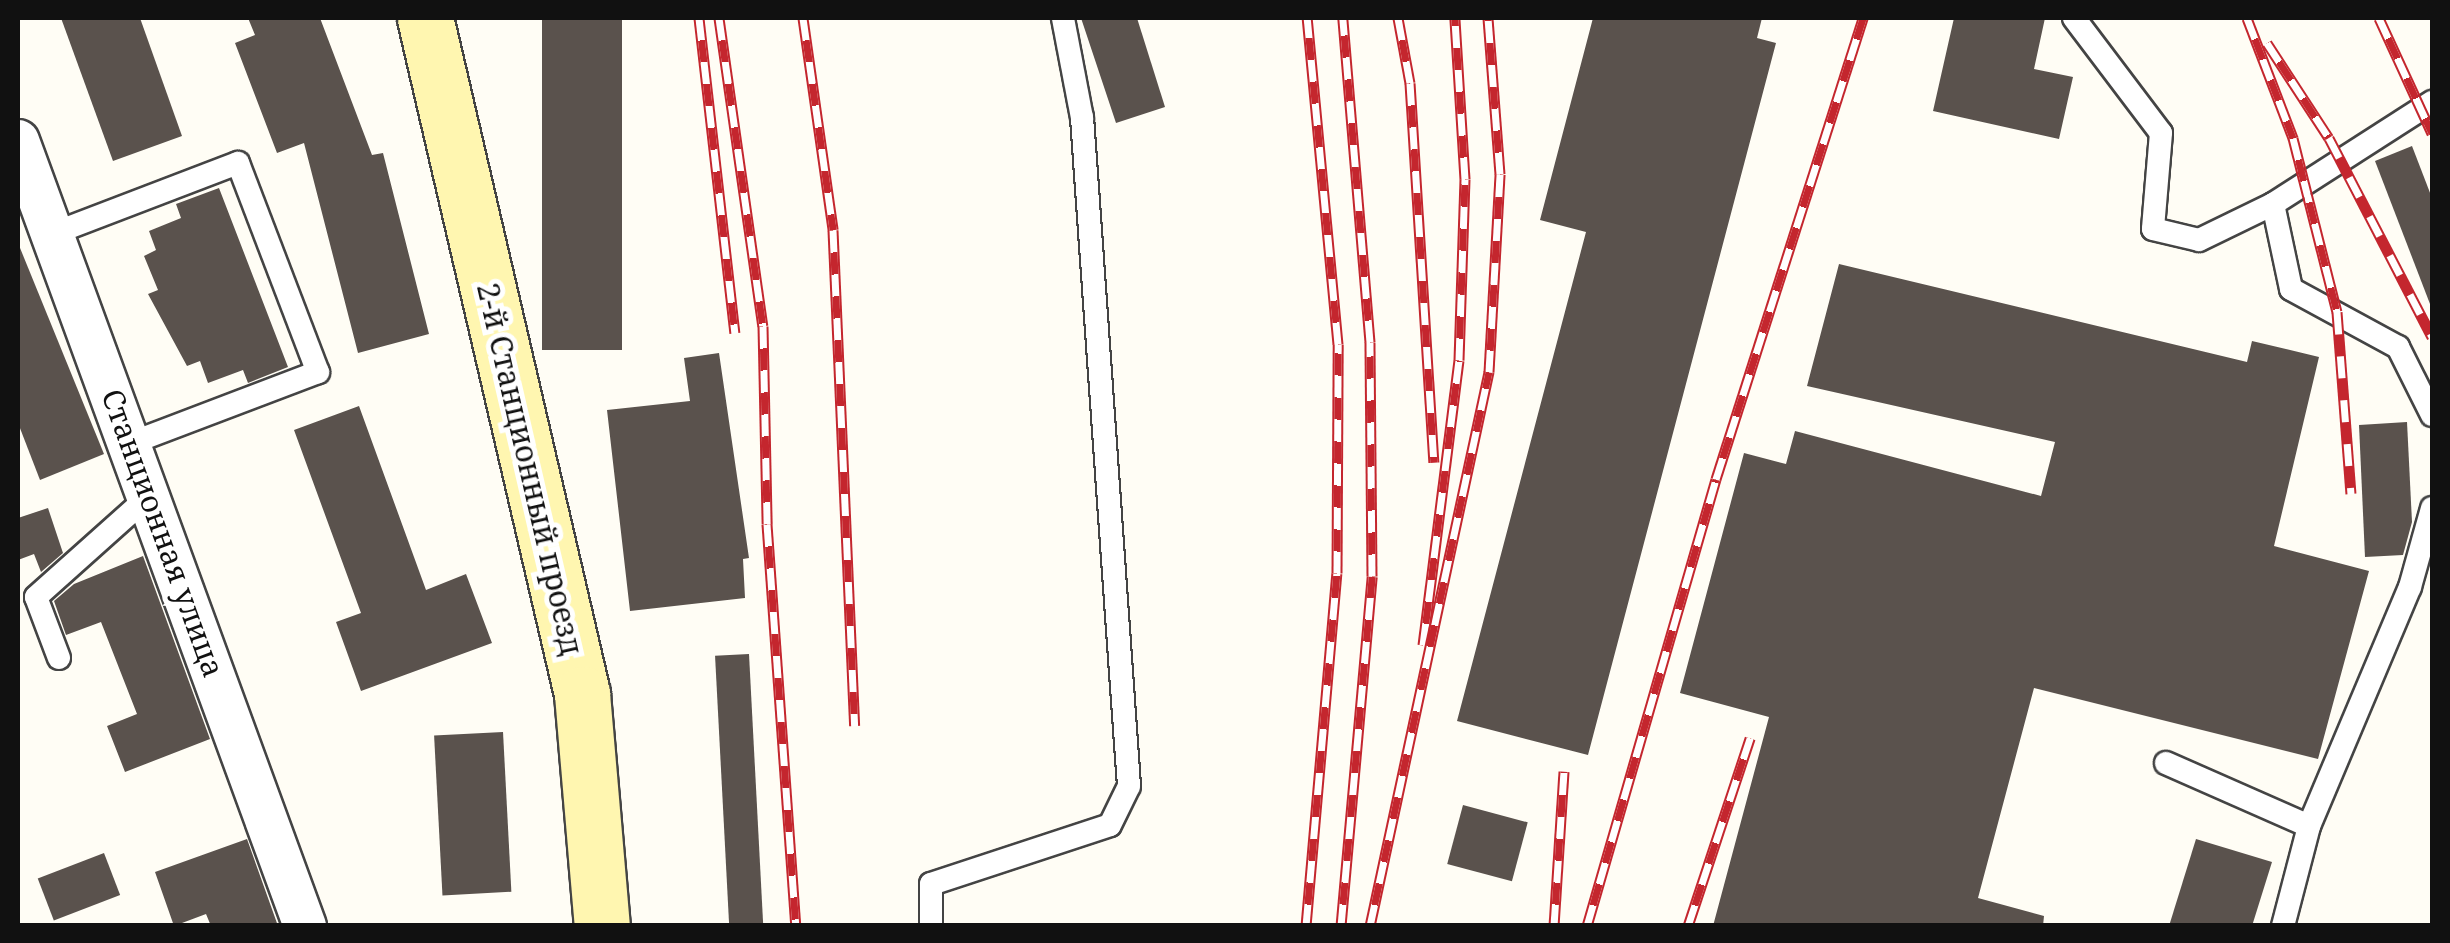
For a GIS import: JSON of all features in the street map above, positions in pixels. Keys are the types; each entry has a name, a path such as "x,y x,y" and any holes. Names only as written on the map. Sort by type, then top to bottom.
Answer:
{"main road":[{"name":"2-й Станционный проезд","path":"425,18 582,694 602,926"}],"street":[{"name":"Станционная улица","path":"18,142 305,926"}],"lane":[{"path":"932,926 931,884 1110,825 1129,786 1082,118 1063,18"},
{"path":"2074,18 2161,132 2153,229 2199,240 2274,204 2432,102"},
{"path":"52,234 238,163 318,372 131,443"},
{"path":"2274,204 2291,288 2398,347 2432,415"},
{"path":"59,658 36,598 150,494"},
{"path":"2284,926 2309,826 2410,586 2432,508"},
{"path":"2166,763 2309,826"}],"building":[{"path":"61,18 140,18 182,136 113,161"},
{"path":"248,18 320,18 372,155 383,153 429,334 358,353 304,143 277,153 235,43 255,35"},
{"path":"542,18 622,18 622,350 542,350"},
{"path":"1081,18 1137,18 1165,107 1116,123"},
{"path":"1593,18 1762,18 1757,38 1776,43 1588,755 1457,721 1586,232 1540,220"},
{"path":"1954,18 2045,18 2034,69 2073,77 2059,139 1933,111"},
{"path":"2412,146 2432,198 2430,304 2375,161"},
{"path":"219,188 288,367 248,383 243,370 208,383 200,361 187,366 148,294 158,290 144,256 156,250 149,231 181,218 176,204"},
{"path":"18,243 104,454 40,480 18,423"},
{"path":"1839,264 2247,362 2252,341 2319,357 2274,546 2369,571 2318,759 2034,688 1978,898 2044,916 2043,926 1713,926 1769,717 1680,693 1744,453 1786,464 1795,431 2041,496 2055,442 1807,386"},
{"path":"719,353 749,558 743,559 745,598 630,611 607,410 690,401 684,358"},
{"path":"359,406 426,590 466,574 492,643 361,691 336,622 361,613 294,430"},
{"path":"2407,422 2412,522 2403,555 2365,557 2359,425"},
{"path":"48,508 63,553 41,572 34,554 18,560 18,518"},
{"path":"143,556 210,739 125,772 107,726 137,714 101,622 66,635 54,601 74,584"},
{"path":"749,654 763,926 729,926 715,656"},
{"path":"503,732 511,892 442,895 434,736"},
{"path":"1463,805 1528,822 1512,881 1447,864"},
{"path":"247,839 278,926 211,926 206,914 174,926 155,872"},
{"path":"2196,839 2272,862 2252,926 2169,926"},
{"path":"104,853 120,895 54,920 38,878"}],"railway":[{"path":"699,18 735,333"},
{"path":"719,18 763,326 767,524 796,926"},
{"path":"803,18 833,230 855,726"},
{"path":"1306,926 1337,573 1338,344 1307,18"},
{"path":"1341,926 1372,576 1370,342 1343,18"},
{"path":"1398,18 1410,83 1434,462"},
{"path":"1423,645 1459,360 1465,179 1455,18"},
{"path":"1370,926 1489,372 1500,174 1488,18"},
{"path":"1587,926 1716,479 1863,18"},
{"path":"2247,18 2293,138 2337,312 2351,493"},
{"path":"2379,18 2432,133"},
{"path":"2267,43 2329,138 2432,337"},
{"path":"1688,926 1750,738"},
{"path":"1554,926 1564,771"}]}
